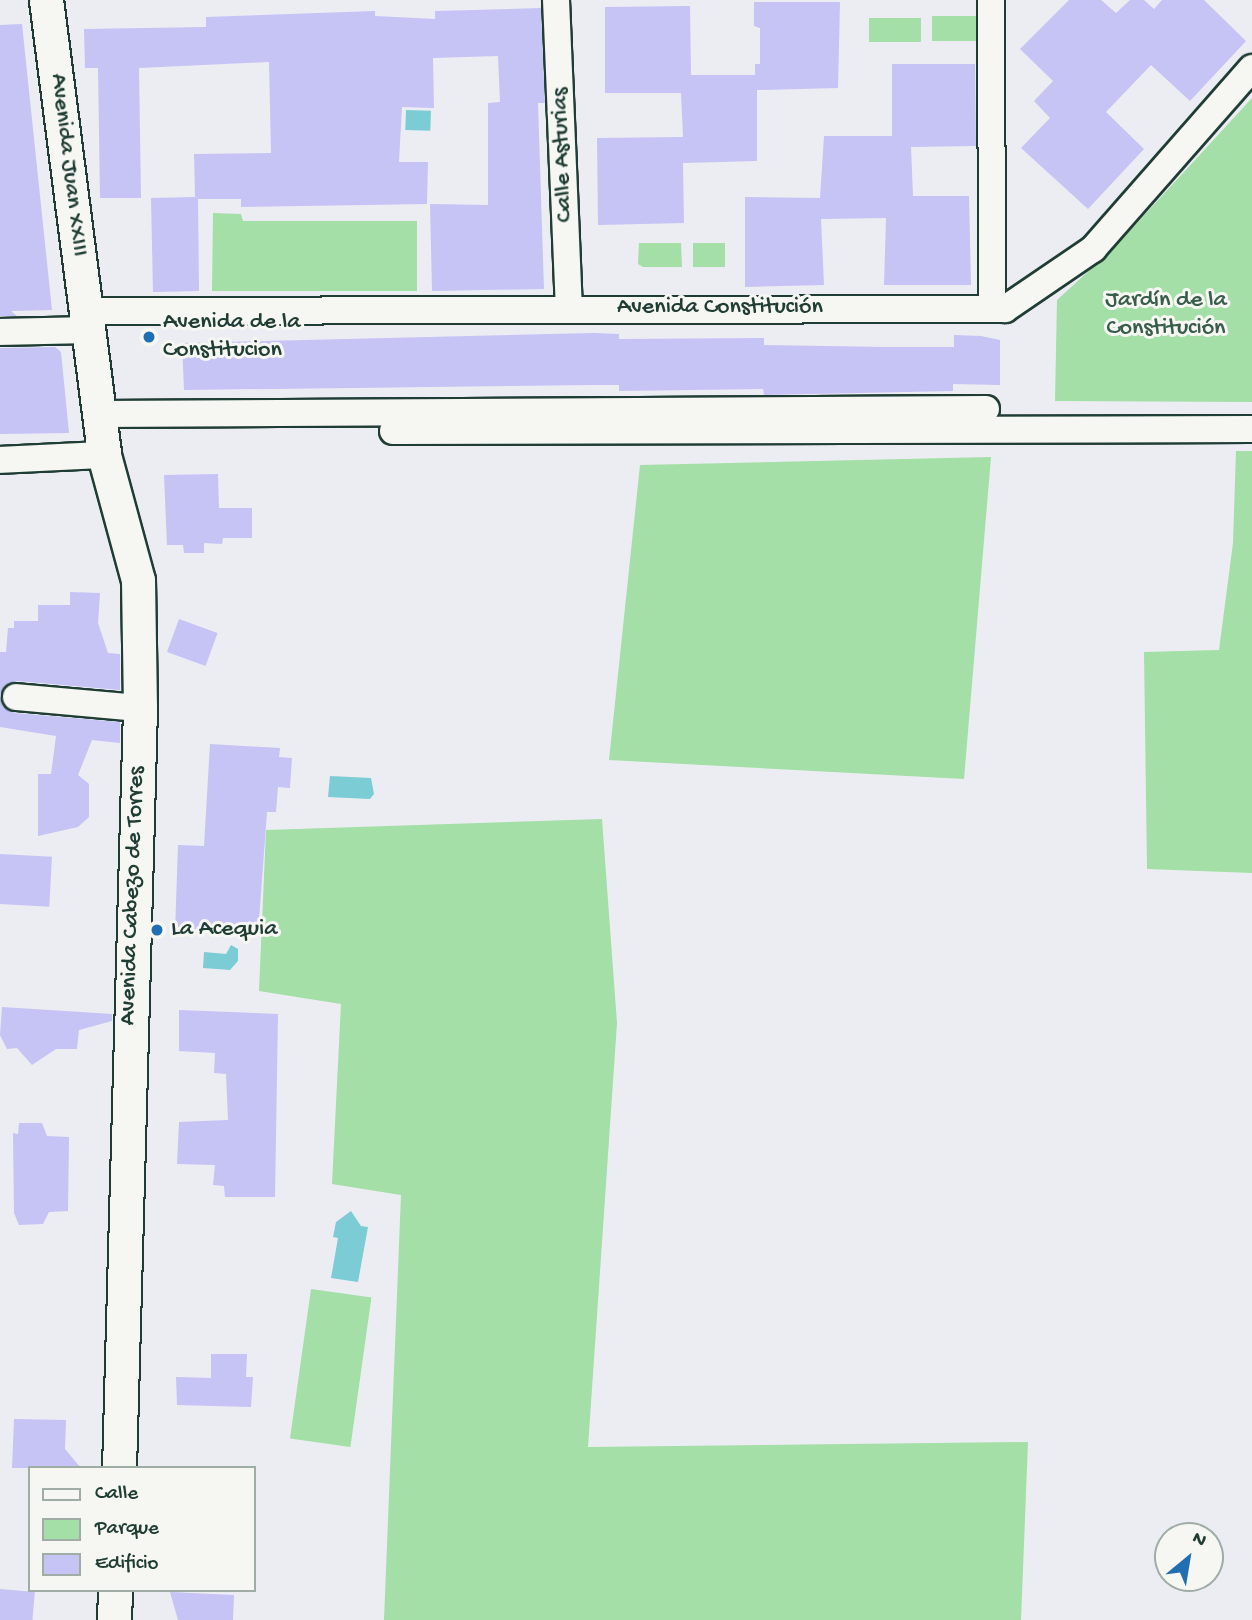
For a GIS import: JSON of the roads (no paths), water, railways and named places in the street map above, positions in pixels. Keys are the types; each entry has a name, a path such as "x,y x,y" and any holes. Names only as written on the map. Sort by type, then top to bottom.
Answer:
{"street":[{"name":"Avenida Juan XXIII","path":"46,0 88,321"},
{"name":"Calle Asturias","path":"556,0 569,310"},
{"path":"991,0 992,309"},
{"name":"Avenida Constitución","path":"0,332 88,321 569,310 1005,309 1093,249 1252,68"},
{"name":"Avenida Cabezo de Torres","path":"88,321 104,455 138,580 140,708 119,1466"},
{"path":"99,414 985,410"},
{"path":"393,431 1252,429"},
{"path":"0,460 104,455"},
{"path":"16,697 140,708"},
{"path":"114,1620 115,1592"}],"water":[{"path":"406,110 431,111 430,131 405,130"},
{"path":"330,776 371,778 374,794 370,799 328,797"},
{"path":"231,945 238,949 238,961 230,970 203,968 204,952 226,954"},
{"path":"351,1211 361,1226 368,1227 358,1282 331,1278 338,1238 333,1237 336,1222"}],"place":[{"name":"Avenida de la Constitucion","path":"149,337"},
{"name":"La Acequia","path":"157,930"}],"park label":[{"name":"Jardín de la Constitución","path":"1166,315"}]}
